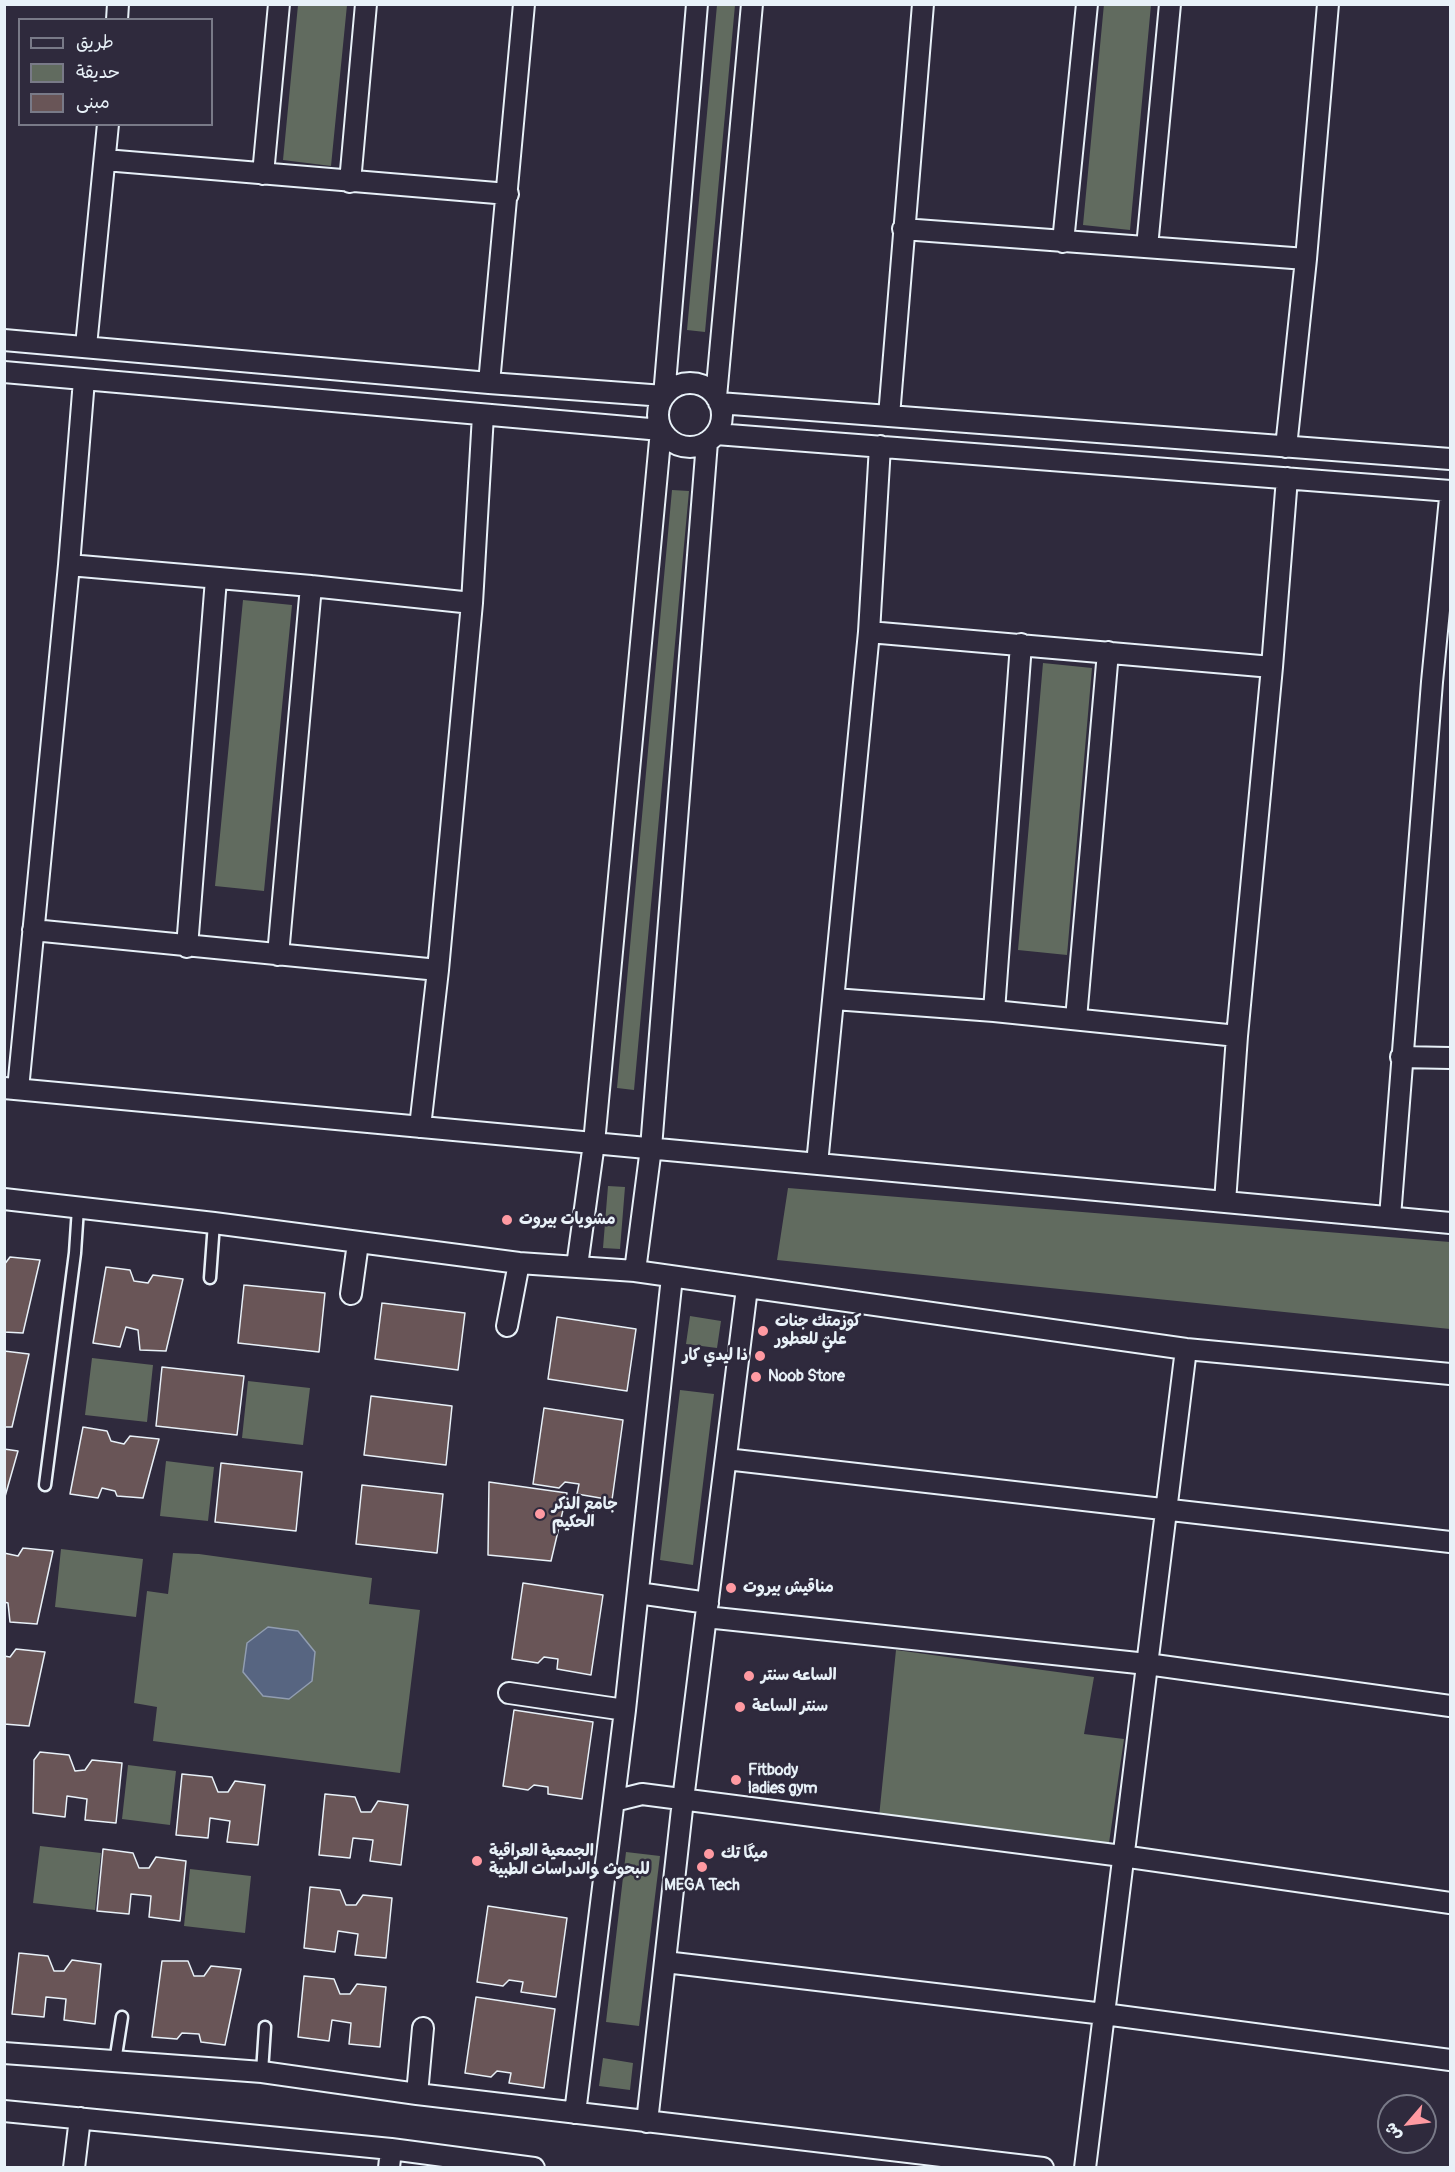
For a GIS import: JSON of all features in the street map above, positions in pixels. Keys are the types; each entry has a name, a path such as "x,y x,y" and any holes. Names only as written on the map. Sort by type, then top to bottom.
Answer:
{"street":[{"path":"263,174 279,4"},
{"path":"350,182 366,4"},
{"path":"489,383 524,4"},
{"path":"664,396 697,4"},
{"path":"635,1271 651,1148 712,438 720,424 722,413 718,400 752,4"},
{"path":"888,416 923,4"},
{"path":"1063,242 1087,4"},
{"path":"1147,248 1170,4"},
{"path":"1286,447 1328,4"},
{"path":"86,346 108,126"},
{"path":"105,160 508,194"},
{"path":"903,229 1305,259"},
{"path":"4,340 489,383 664,396"},
{"path":"4,372 661,430 670,441 679,446 689,447 699,446 712,438 880,446 1450,491"},
{"path":"84,380 69,565 33,930 11,1089 1450,1223"},
{"path":"577,1266 594,1143 661,430 657,415 664,396 680,384 690,383 709,389 718,400 888,416 1450,459"},
{"path":"420,1127 438,970 472,603 483,415"},
{"path":"817,1164 868,632 880,446"},
{"path":"1225,1202 1237,1036 1272,667 1287,478"},
{"path":"1390,1217 1401,1057 1441,684 1450,498"},
{"path":"69,565 311,586 472,603"},
{"path":"187,947 216,579"},
{"path":"278,956 311,586"},
{"path":"868,632 1272,667"},
{"path":"994,1011 1021,644"},
{"path":"1076,1019 1108,652"},
{"path":"33,930 438,970"},
{"path":"834,999 994,1011 1237,1036"},
{"path":"1401,1057 1450,1058"},
{"path":"4,1199 214,1223 519,1263 635,1271 1186,1349 1450,1374"},
{"path":"351,1294 358,1242"},
{"path":"507,1326 519,1263"},
{"path":"575,2113 625,1710 672,1277"},
{"path":"647,2122 683,1800 747,1288"},
{"path":"1084,2168 1186,1349"},
{"path":"726,1459 1450,1542"},
{"path":"638,1593 707,1610 1147,1664 1450,1706"},
{"path":"509,1693 625,1710"},
{"path":"614,1801 642,1794 1122,1856 1450,1903"},
{"path":"665,1962 1104,2014 1450,2060"},
{"path":"417,2094 423,2028"},
{"path":"4,2053 262,2072 417,2094 1042,2168"},
{"path":"4,2111 80,2118 390,2158 534,2168"},
{"path":"74,2168 80,2118"}],"lane":[{"path":"45,1485 75,1253 78,1208"},
{"path":"210,1278 214,1223"},
{"path":"115,2062 122,2017"},
{"path":"262,2072 265,2027"}],"green space":[{"path":"1104,4 1151,5 1130,230 1083,225"},
{"path":"298,5 347,5 331,166 283,160"},
{"path":"717,5 735,5 705,332 687,330"},
{"path":"672,490 689,491 634,1090 617,1088"},
{"path":"243,600 292,605 264,891 215,886"},
{"path":"1043,663 1092,668 1067,955 1018,950"},
{"path":"608,1186 625,1187 620,1249 603,1248"},
{"path":"788,1188 1450,1242 1450,1329 777,1260"},
{"path":"690,1316 721,1321 717,1348 686,1344"},
{"path":"92,1358 153,1365 147,1422 85,1415"},
{"path":"248,1381 310,1388 303,1445 242,1438"},
{"path":"680,1390 714,1394 693,1565 660,1560"},
{"path":"166,1461 214,1467 208,1521 160,1516"},
{"path":"61,1549 143,1559 136,1617 55,1607"},
{"path":"173,1553 199,1554 372,1578 369,1604 420,1610 400,1773 153,1741 157,1707 134,1703 147,1591 168,1594"},
{"path":"896,1650 1094,1677 1084,1734 1124,1739 1108,1850 879,1817"},
{"path":"128,1765 176,1771 170,1825 122,1819"},
{"path":"40,1846 101,1853 95,1910 33,1903"},
{"path":"626,1852 660,1856 639,2026 606,2022"},
{"path":"190,1869 251,1876 245,1933 184,1926"},
{"path":"603,2058 633,2063 630,2090 599,2086"}],"water":[{"path":"268,1627 298,1631 315,1652 312,1681 289,1699 263,1696 243,1672 247,1643"}],"building":[{"path":"10,1257 40,1260 23,1333 4,1332 4,1265"},
{"path":"106,1267 130,1270 134,1281 148,1283 153,1275 183,1279 166,1351 140,1350 138,1330 126,1327 120,1347 93,1343"},
{"path":"244,1285 325,1293 319,1352 238,1343"},
{"path":"382,1303 465,1313 458,1370 375,1359"},
{"path":"557,1317 636,1329 627,1391 548,1379"},
{"path":"4,1351 29,1354 12,1427 4,1427"},
{"path":"162,1367 244,1376 237,1435 156,1426"},
{"path":"371,1396 452,1406 446,1465 364,1455"},
{"path":"544,1408 623,1420 612,1500 577,1494 579,1484 565,1482 559,1488 533,1484"},
{"path":"83,1427 107,1431 111,1441 124,1444 130,1436 159,1439 143,1498 117,1496 115,1491 102,1488 98,1498 70,1494"},
{"path":"4,1449 18,1451 4,1500"},
{"path":"221,1463 302,1472 296,1531 215,1522"},
{"path":"489,1482 567,1493 551,1561 488,1555"},
{"path":"362,1485 443,1494 437,1553 356,1544"},
{"path":"23,1548 53,1551 37,1624 10,1622 8,1603 4,1602 4,1553 18,1556"},
{"path":"523,1583 603,1595 591,1675 557,1669 558,1659 544,1657 538,1663 512,1659"},
{"path":"16,1649 45,1652 29,1726 4,1724 4,1656 10,1657"},
{"path":"514,1710 593,1722 582,1799 548,1794 548,1787 534,1785 528,1790 503,1786"},
{"path":"40,1752 69,1755 75,1771 85,1770 92,1760 122,1763 116,1823 85,1820 87,1799 67,1796 65,1817 33,1813 34,1760"},
{"path":"182,1774 212,1777 218,1792 228,1792 235,1781 265,1785 258,1845 227,1842 230,1821 210,1818 208,1838 176,1835"},
{"path":"325,1794 355,1797 361,1812 371,1812 378,1801 408,1805 401,1865 370,1861 373,1840 353,1838 350,1858 319,1855"},
{"path":"103,1849 133,1853 139,1868 149,1868 156,1857 186,1861 180,1921 149,1917 151,1896 131,1894 129,1914 97,1911"},
{"path":"310,1887 340,1890 346,1905 356,1905 363,1895 392,1898 386,1958 355,1955 358,1934 338,1931 335,1952 304,1948"},
{"path":"488,1906 567,1918 556,1997 521,1992 523,1982 509,1980 503,1986 477,1982"},
{"path":"19,1953 48,1956 54,1971 64,1971 72,1960 101,1964 95,2024 64,2020 66,1999 46,1997 44,2017 12,2014"},
{"path":"162,1961 188,1961 194,1976 204,1976 211,1966 241,1969 225,2045 201,2042 199,2034 182,2033 177,2039 152,2037"},
{"path":"304,1976 334,1979 340,1994 350,1994 357,1984 386,1987 380,2047 349,2044 351,2023 332,2020 329,2041 298,2037"},
{"path":"476,1997 555,2009 544,2088 509,2083 511,2073 497,2071 491,2077 465,2073"}],"place":[{"name":"مشويات بيروت","path":"507,1220"},
{"name":"كوزمتك جنات عليٌ للعطور","path":"763,1331"},
{"name":"ذا ليدي كار","path":"760,1356"},
{"name":"Noob Store","path":"756,1377"},
{"name":"جامع الذكر الحكيم","path":"540,1514"},
{"name":"مناقيش بيروت","path":"731,1588"},
{"name":"الساعه سنتر","path":"749,1676"},
{"name":"سنتر الساعة","path":"740,1707"},
{"name":"Fitbody ladies gym","path":"736,1780"},
{"name":"ميگا تك","path":"709,1854"},
{"name":"الجمعية العراقية للبحوث والدراسات الطبية","path":"477,1861"},
{"name":"MEGA Tech","path":"702,1867"}]}
